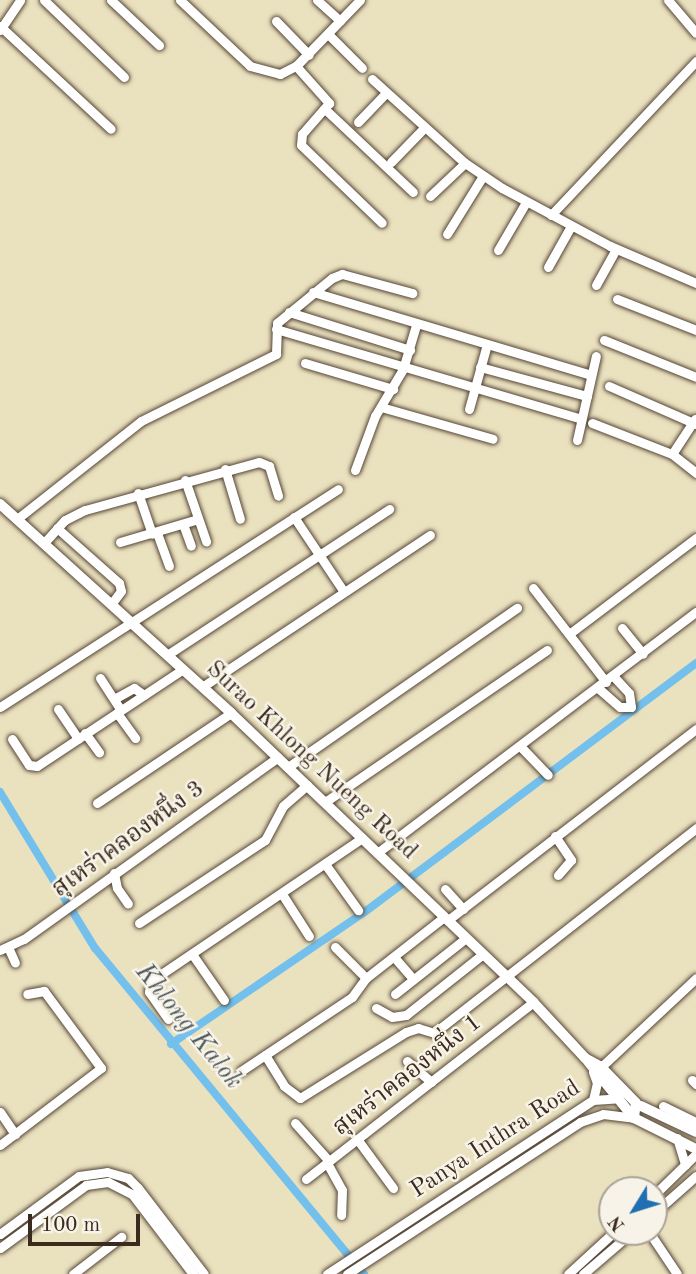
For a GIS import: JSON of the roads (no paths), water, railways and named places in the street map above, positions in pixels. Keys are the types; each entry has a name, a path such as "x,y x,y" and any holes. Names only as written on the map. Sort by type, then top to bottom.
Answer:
{"main road":[{"name":"Surao Khlong Nueng Road","path":"0,504 112,603 278,757 533,1002 585,1058 639,1105"},
{"name":"Surao Khlong Nueng Road","path":"597,1069 634,1118"},
{"path":"634,1118 639,1105"},
{"name":"Panya Inthra Road","path":"639,1105 696,1132"},
{"name":"Panya Inthra Road","path":"634,1118 677,1138 696,1151"}],"street":[{"path":"20,0 1,28 111,129"},
{"path":"44,0 124,77"},
{"path":"111,0 159,45"},
{"path":"180,0 250,66 280,74 309,55 360,0"},
{"path":"317,0 340,21"},
{"path":"668,0 696,33"},
{"path":"276,21 309,55"},
{"path":"328,34 362,68"},
{"path":"551,215 696,61"},
{"path":"296,66 327,99 327,111 413,192"},
{"path":"372,79 424,128 483,176 526,202 616,249 696,284"},
{"path":"358,122 386,93"},
{"path":"327,111 302,134 301,145 382,223"},
{"path":"391,162 424,128"},
{"path":"430,196 465,163"},
{"path":"447,234 483,176"},
{"path":"498,250 526,202"},
{"path":"548,267 571,226"},
{"path":"596,285 616,249"},
{"path":"17,519 141,421 276,354 276,329 289,312 313,292 342,274 412,293"},
{"path":"313,292 416,325 592,375"},
{"path":"617,299 696,330"},
{"path":"289,312 410,350"},
{"path":"355,470 382,407 403,369 416,325"},
{"path":"276,329 403,369 582,419"},
{"path":"604,340 696,377"},
{"path":"469,409 487,344"},
{"path":"577,440 596,356"},
{"path":"305,363 393,389"},
{"path":"480,367 587,396"},
{"path":"609,386 695,421 672,454"},
{"path":"382,407 493,439"},
{"path":"592,423 672,454 696,473"},
{"path":"44,543 71,515 225,469 265,462 278,496"},
{"path":"225,469 240,519"},
{"path":"185,480 206,541"},
{"path":"0,707 338,489"},
{"path":"138,493 169,566"},
{"path":"167,655 389,509"},
{"path":"294,517 344,592"},
{"path":"120,542 198,519"},
{"path":"183,524 191,545"},
{"path":"57,528 119,583 121,591 112,603"},
{"path":"202,687 430,535"},
{"path":"569,634 696,538"},
{"path":"533,588 606,682"},
{"path":"288,767 517,608"},
{"path":"377,853 696,612"},
{"path":"622,628 642,654"},
{"path":"325,802 547,650"},
{"path":"12,739 33,766 183,669"},
{"path":"100,678 135,738"},
{"path":"114,699 134,688 144,695"},
{"path":"58,709 99,752"},
{"path":"97,803 231,713"},
{"path":"241,1072 352,997 366,978 446,918 463,909 696,729"},
{"path":"520,746 548,775"},
{"name":"สุเหร่าคลองหนึ่ง 3","path":"4,949 68,908 278,757"},
{"path":"139,923 265,840 283,806 307,785"},
{"path":"265,1055 284,1086 300,1098 406,1032 440,1030 696,828"},
{"path":"555,836 571,857 558,875"},
{"path":"168,1018 147,986 362,838"},
{"path":"325,864 358,909"},
{"path":"114,873 117,888 128,904"},
{"path":"445,889 463,909"},
{"path":"282,894 309,936"},
{"path":"395,994 466,938"},
{"path":"335,947 366,978"},
{"path":"4,949 15,963"},
{"path":"192,954 223,1000"},
{"path":"376,1008 392,1017 406,1015 483,954"},
{"path":"394,957 413,979"},
{"path":"593,1100 597,1069 696,978"},
{"path":"0,1145 102,1068 44,991 27,994"},
{"name":"สุเหร่าคลองหนึ่ง 1","path":"306,1179 533,1002"},
{"path":"407,1061 431,1082"},
{"name":"Panya Inthra Road","path":"327,1274 593,1100 616,1097 639,1105"},
{"path":"663,1106 696,1122"},
{"path":"0,1112 15,1134"},
{"name":"Panya Inthra Road","path":"348,1273 580,1122 603,1114 634,1118"},
{"path":"295,1123 328,1162 342,1189 341,1215"},
{"path":"677,1138 685,1165"},
{"path":"357,1139 393,1188"},
{"path":"668,1181 696,1151"},
{"path":"0,1234 79,1176 107,1172 128,1178 138,1188 204,1274"},
{"path":"668,1201 696,1176"},
{"path":"0,1248 86,1185 108,1182 132,1195 193,1274"},
{"path":"73,1274 121,1237"},
{"path":"568,1274 599,1246"},
{"path":"583,1274 616,1246"},
{"path":"658,1246 677,1274"}],"waterway":[{"path":"171,1044 366,911 696,663"},
{"name":"Khlong Kalok","path":"0,792 95,948 364,1274"}]}
